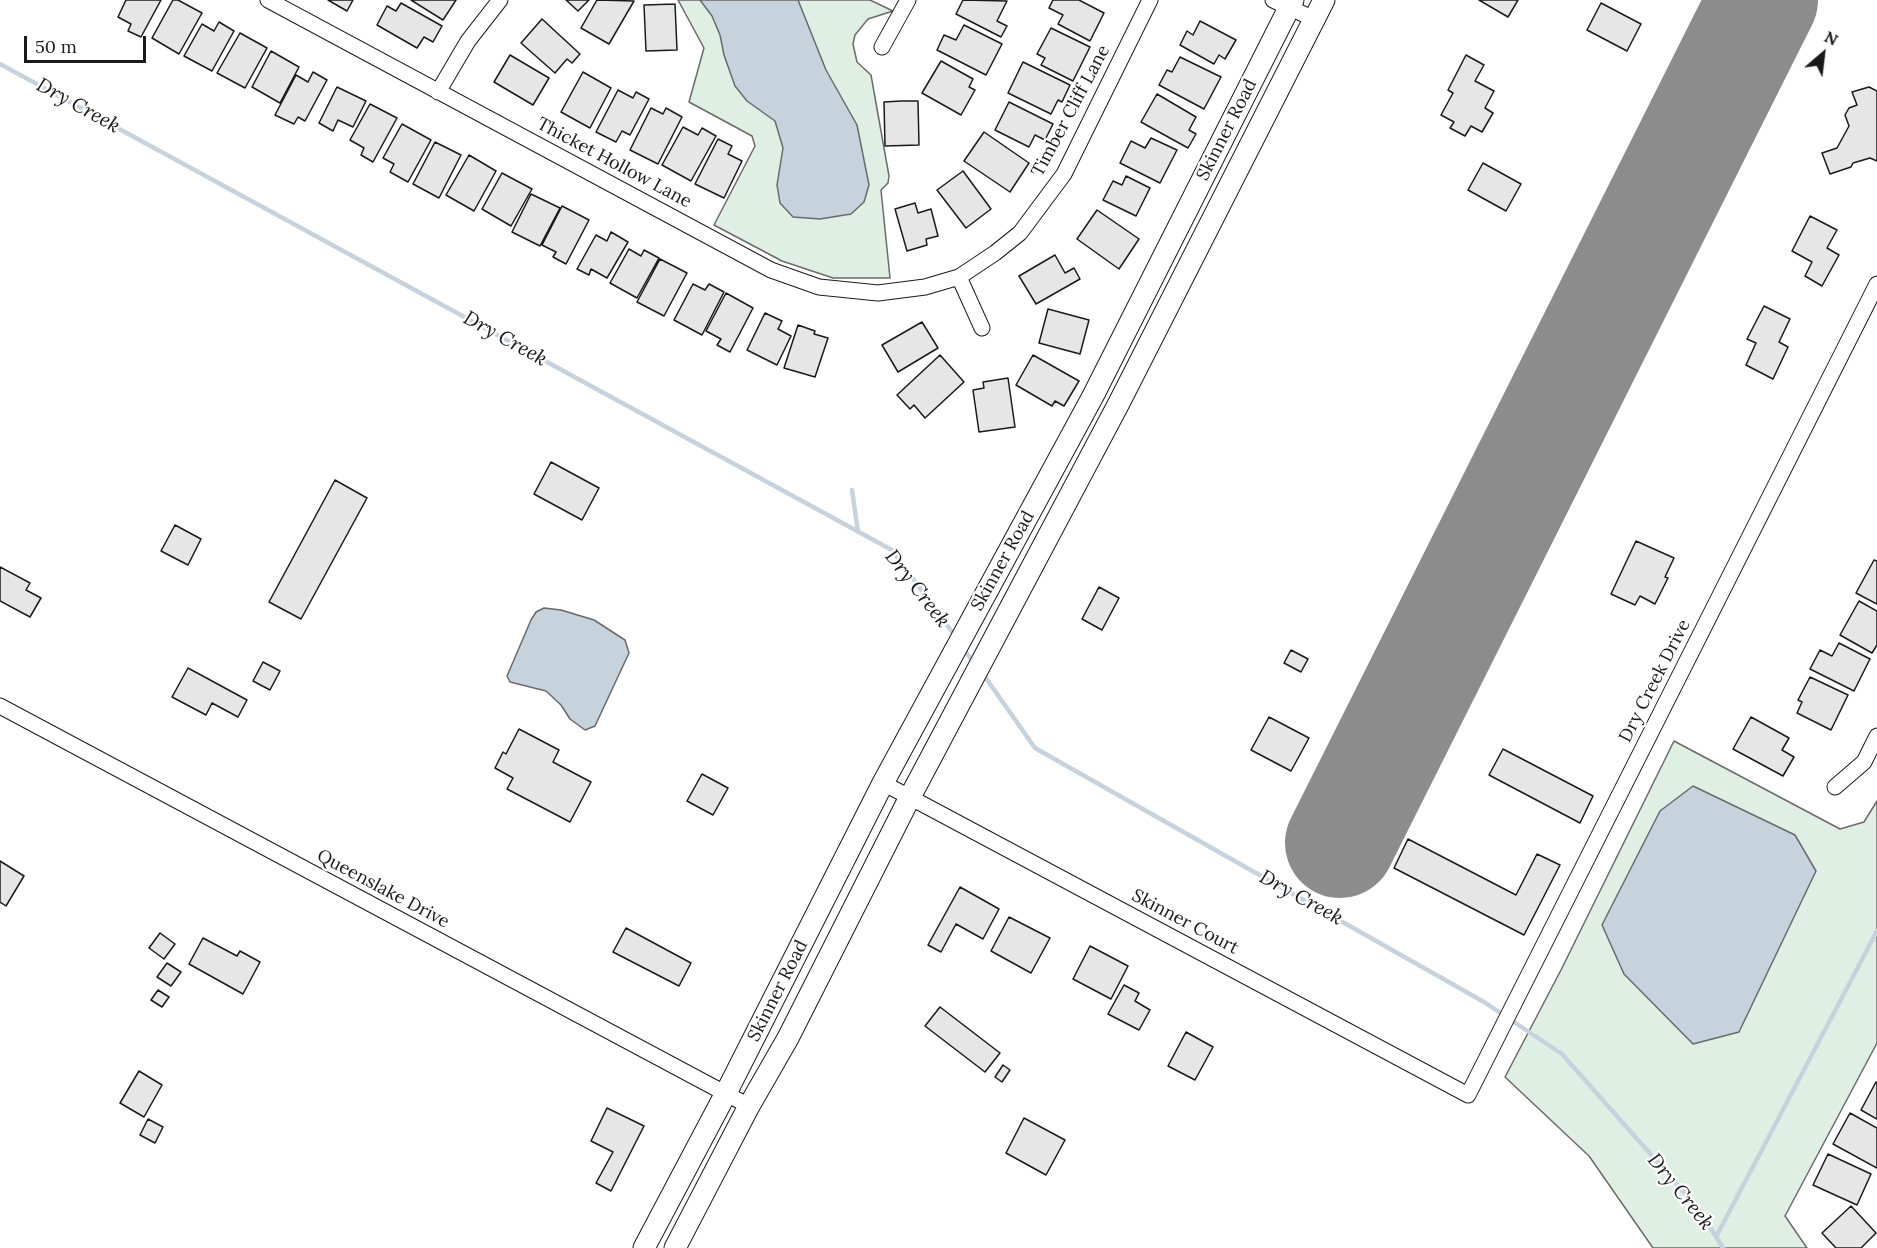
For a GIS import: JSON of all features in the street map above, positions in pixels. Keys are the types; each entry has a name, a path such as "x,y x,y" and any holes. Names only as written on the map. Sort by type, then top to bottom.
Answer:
{"street":[{"name":"Thicket Hollow Lane","path":"268,0 771,270 819,288 878,293 925,287 959,277"},
{"path":"438,92 468,41 500,0"},
{"path":"882,47 908,0"},
{"name":"Timber Cliff Lane","path":"959,277 1020,233 1064,174 1150,0"},
{"name":"Skinner Road","path":"675,1248 749,1106 788,1038 910,797 1119,403 1324,0"},
{"path":"1285,3 1314,19"},
{"name":"Skinner Road","path":"644,1248 948,661 1094,396 1285,3"},
{"path":"959,277 982,328"},
{"name":"Dry Creek Drive","path":"1468,1095 1877,284"},
{"name":"Queenslake Drive","path":"0,706 749,1106"},
{"path":"1835,787 1864,762 1877,736"},
{"name":"Skinner Court","path":"884,783 1468,1095"}],"green space":[{"path":"678,0 870,0 893,11 868,19 855,35 853,44 857,62 871,75 889,176 888,183 881,190 890,278 833,278 782,261 714,225 755,146 752,136 689,102 704,48"},
{"path":"1674,741 1840,829 1864,822 1877,801 1877,1043 1785,1216 1807,1248 1653,1248 1589,1156 1505,1077 1561,970"}],"shaded area":[{"path":"700,0 798,0 826,70 857,125 869,185 864,202 851,214 820,219 793,217 780,203 777,185 783,148 775,121 747,101 735,86 724,55 720,35 712,16"},
{"path":"544,608 561,610 594,620 625,640 629,653 595,726 585,730 570,719 561,705 546,691 510,682 507,676 531,620 536,612"},
{"path":"1693,786 1795,835 1816,871 1739,1032 1693,1044 1624,974 1602,925 1660,811"}],"building":[{"path":"126,0 161,0 141,37 128,31 131,24 118,17"},
{"path":"173,0 178,0 202,13 179,54 152,38"},
{"path":"328,0 353,0 347,11"},
{"path":"411,0 456,0 443,20"},
{"path":"566,0 589,0 578,11"},
{"path":"597,0 634,1 609,44 581,28"},
{"path":"963,0 1007,1 997,21 1007,26 1001,37 956,14"},
{"path":"1053,0 1079,0 1104,13 1090,41 1058,24 1063,15 1049,8"},
{"path":"1479,0 1518,0 1508,17"},
{"path":"401,3 442,26 433,42 424,37 417,48 377,25 387,6 396,11"},
{"path":"1601,3 1641,24 1627,51 1587,30"},
{"path":"675,4 677,50 646,51 644,5"},
{"path":"542,19 580,54 572,63 567,59 555,73 521,43"},
{"path":"1200,21 1236,40 1225,59 1219,55 1214,64 1180,45 1187,31 1193,35"},
{"path":"219,22 234,31 212,71 184,56 202,24 214,31"},
{"path":"964,25 1002,44 986,75 937,50 944,35 956,40"},
{"path":"1051,28 1090,47 1073,81 1041,65 1045,58 1037,54"},
{"path":"240,33 267,48 245,88 217,73"},
{"path":"271,51 299,67 280,103 252,87"},
{"path":"510,55 549,78 533,105 494,82"},
{"path":"1466,55 1484,65 1475,81 1494,91 1485,108 1493,113 1482,132 1471,126 1465,136 1450,128 1454,122 1441,115 1453,93 1448,90"},
{"path":"1180,57 1221,77 1204,109 1159,85 1167,70 1172,72"},
{"path":"941,61 973,79 969,87 975,90 961,115 922,93"},
{"path":"1023,62 1070,85 1062,102 1058,100 1051,114 1008,93"},
{"path":"313,72 327,80 305,121 298,117 294,124 275,115 296,75 308,82"},
{"path":"583,72 611,88 590,128 561,112"},
{"path":"337,87 366,101 353,127 338,120 333,131 319,123"},
{"path":"1869,87 1877,91 1877,161 1870,158 1830,174 1822,153 1837,148 1849,126 1845,115 1849,108 1857,105 1852,92"},
{"path":"618,90 633,98 636,92 649,99 630,135 622,131 616,142 596,132"},
{"path":"1157,94 1196,117 1189,130 1196,134 1188,148 1141,122"},
{"path":"918,101 919,145 885,146 884,102"},
{"path":"1009,102 1053,124 1045,140 1035,135 1029,147 995,130"},
{"path":"370,104 397,118 373,162 361,155 364,148 350,140"},
{"path":"651,108 663,114 666,108 682,117 658,164 630,150"},
{"path":"402,124 431,140 408,182 390,172 394,164 383,158"},
{"path":"683,127 698,135 702,128 716,136 691,181 662,165"},
{"path":"984,132 1029,163 1010,192 964,161"},
{"path":"1151,138 1177,150 1160,183 1120,163 1131,141 1145,148"},
{"path":"718,139 732,146 728,154 742,161 724,198 695,184"},
{"path":"435,142 461,155 439,198 413,184"},
{"path":"469,155 496,171 474,211 446,195"},
{"path":"1483,163 1521,184 1506,211 1468,190"},
{"path":"963,171 991,209 966,228 937,190"},
{"path":"502,173 532,189 511,226 482,209"},
{"path":"1126,176 1150,188 1136,216 1103,200 1113,181 1122,185"},
{"path":"531,194 560,208 540,246 512,232"},
{"path":"915,203 918,213 931,209 938,236 926,239 927,245 907,251 895,209"},
{"path":"562,206 589,220 566,264 553,257 556,252 542,245"},
{"path":"1097,210 1139,239 1119,269 1077,239"},
{"path":"1810,216 1837,230 1827,248 1839,255 1822,286 1805,276 1812,262 1792,251"},
{"path":"611,232 628,242 607,278 591,269 589,275 577,269 596,235 607,241"},
{"path":"629,249 641,256 644,250 659,258 637,298 610,283"},
{"path":"1055,255 1065,273 1074,268 1080,279 1036,304 1019,276"},
{"path":"660,259 687,273 664,316 637,302"},
{"path":"693,284 705,290 709,284 724,292 702,335 674,320"},
{"path":"726,293 753,308 730,352 717,345 721,339 706,331"},
{"path":"1764,306 1790,319 1779,342 1788,347 1773,379 1746,365 1756,343 1747,339"},
{"path":"1048,309 1089,320 1080,354 1039,343"},
{"path":"765,313 782,321 778,329 791,336 777,365 747,350"},
{"path":"922,322 938,348 898,372 882,345"},
{"path":"798,325 815,331 814,334 828,338 815,377 784,368"},
{"path":"940,355 964,382 925,418 914,405 910,409 897,395"},
{"path":"1033,355 1079,381 1064,406 1055,401 1052,406 1016,385"},
{"path":"1008,378 1015,427 979,432 973,390 984,388 983,382"},
{"path":"551,462 599,488 582,520 534,494"},
{"path":"335,480 367,498 301,619 269,602"},
{"path":"175,525 201,539 188,565 161,551"},
{"path":"1636,541 1674,558 1665,577 1668,578 1655,604 1640,596 1635,605 1611,594"},
{"path":"1874,560 1877,561 1877,604 1856,593"},
{"path":"0,567 30,583 26,590 41,598 30,617 0,601"},
{"path":"1099,587 1119,598 1102,630 1082,619"},
{"path":"1859,601 1877,611 1877,645 1872,653 1840,635"},
{"path":"1839,643 1870,659 1854,691 1810,669 1820,650 1832,656"},
{"path":"1291,650 1308,659 1301,672 1284,663"},
{"path":"263,662 280,671 270,690 253,681"},
{"path":"188,668 247,700 238,717 212,703 206,715 172,697"},
{"path":"1810,677 1848,695 1831,730 1797,713 1802,702 1798,700"},
{"path":"1269,717 1309,738 1291,771 1251,750"},
{"path":"1751,717 1789,738 1782,750 1794,757 1783,776 1733,749"},
{"path":"519,729 559,750 553,762 591,782 570,822 507,789 513,778 495,768 503,752 506,754"},
{"path":"1503,749 1593,796 1580,823 1489,775"},
{"path":"702,774 728,788 713,815 687,801"},
{"path":"1408,839 1516,895 1537,854 1560,865 1524,935 1394,868"},
{"path":"0,861 24,876 6,906 0,902"},
{"path":"960,887 999,909 983,939 956,924 941,952 928,945"},
{"path":"1009,917 1050,938 1031,973 991,951"},
{"path":"626,928 691,963 679,986 613,952"},
{"path":"160,933 175,944 164,959 149,948"},
{"path":"203,938 237,956 240,951 260,962 243,994 189,964"},
{"path":"1090,946 1128,966 1111,999 1073,979"},
{"path":"167,963 181,972 171,986 157,977"},
{"path":"1124,985 1139,993 1135,1001 1150,1010 1139,1030 1108,1014"},
{"path":"158,990 169,997 162,1007 151,1000"},
{"path":"940,1007 1000,1053 985,1072 925,1026"},
{"path":"1186,1032 1213,1047 1195,1080 1168,1066"},
{"path":"1003,1065 1010,1070 1002,1082 995,1077"},
{"path":"139,1071 162,1085 144,1117 120,1103"},
{"path":"1877,1083 1877,1119 1861,1110"},
{"path":"607,1108 644,1126 611,1191 596,1183 613,1152 591,1141"},
{"path":"1850,1113 1877,1128 1877,1168 1833,1144"},
{"path":"1024,1118 1065,1140 1046,1175 1006,1153"},
{"path":"148,1119 163,1127 155,1143 140,1135"},
{"path":"1828,1154 1871,1174 1857,1205 1813,1185"},
{"path":"1851,1206 1876,1233 1861,1248 1836,1248 1822,1233"}],"waterway":[{"name":"Dry Creek","path":"0,64 892,550 955,636"},
{"path":"852,490 858,532"},
{"name":"Dry Creek","path":"963,648 974,663"},
{"name":"Dry Creek","path":"983,674 1035,748 1484,1002 1562,1054 1699,1209 1723,1248"},
{"path":"1716,1237 1877,931"}],"runway":[{"path":"1340,843 1763,0"}]}
